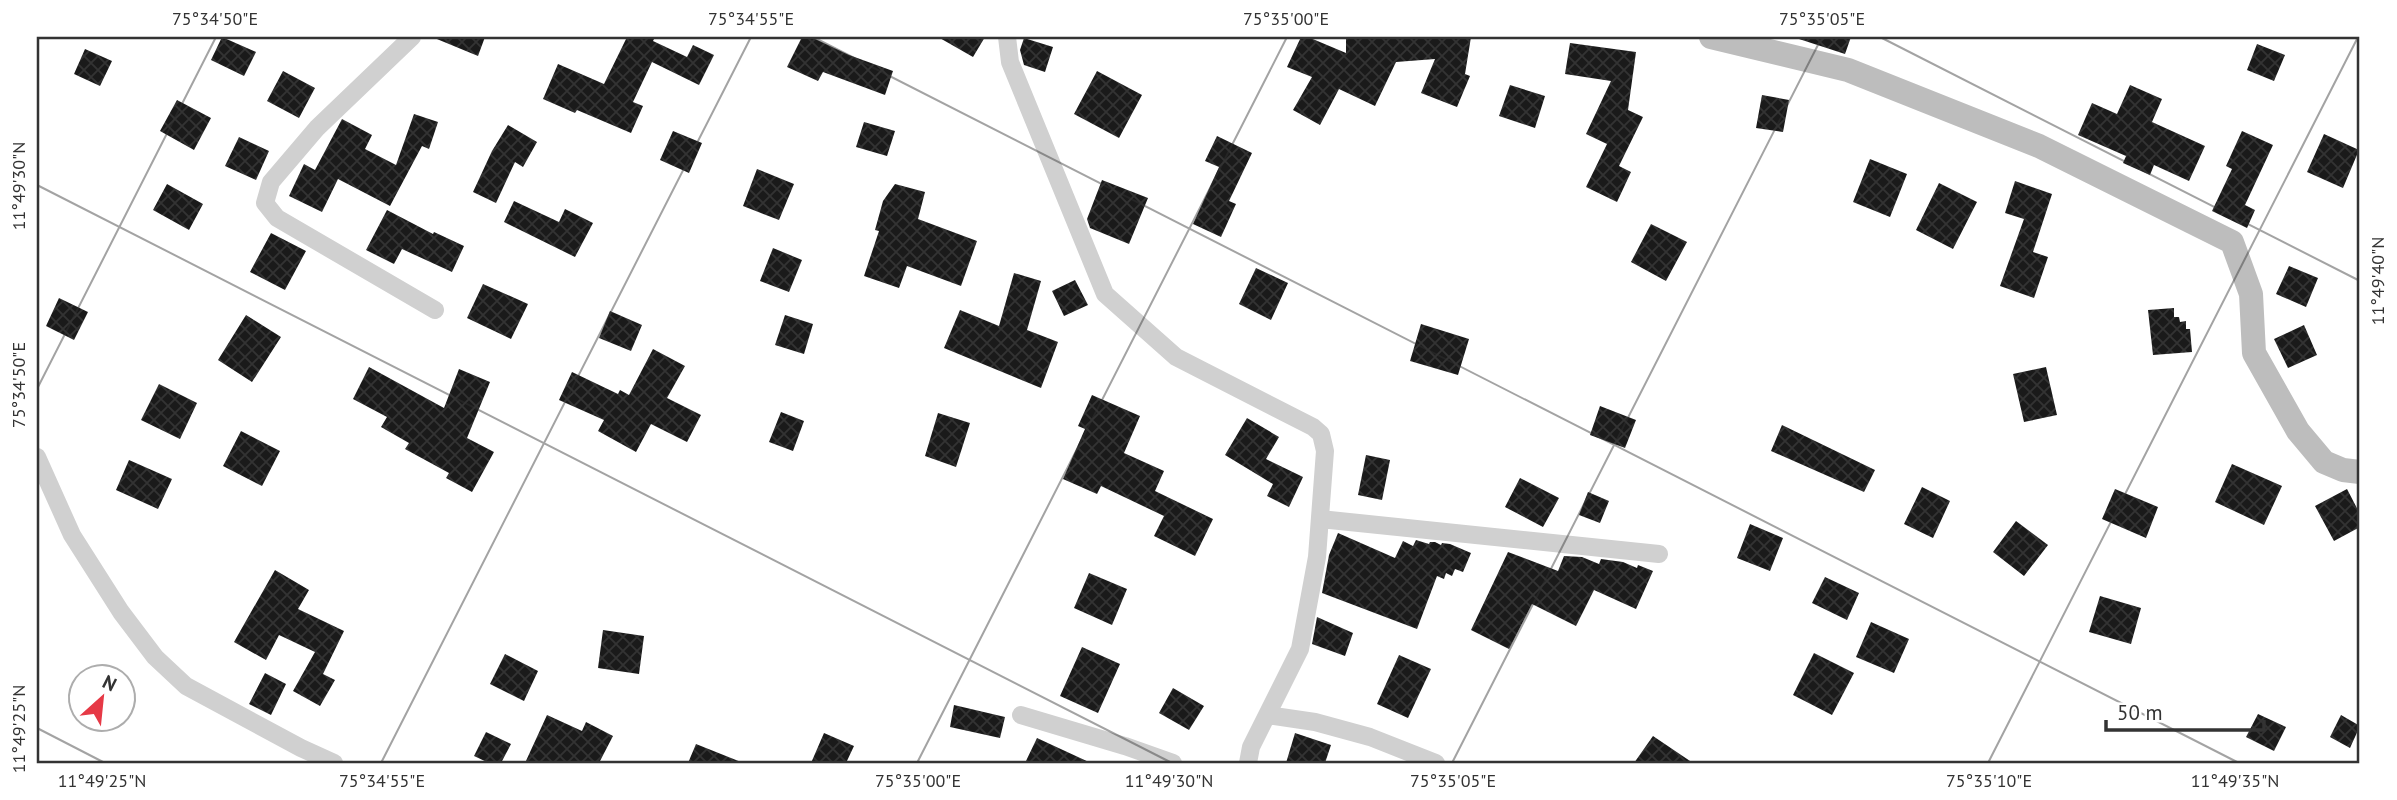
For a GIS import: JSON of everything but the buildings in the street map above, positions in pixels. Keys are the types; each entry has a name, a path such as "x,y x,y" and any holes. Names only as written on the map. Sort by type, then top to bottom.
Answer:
{"main road":[{"path":"1711,37 1749,41 1848,70 2039,146 2232,242 2251,294 2254,354 2298,431 2324,462 2360,474"}],"street":[{"path":"412,37 317,128 271,181 265,203 277,218 435,310"},
{"path":"1007,37 1010,62 1105,294 1176,357 1313,427 1321,434 1325,451 1317,557 1300,649 1251,747 1248,763"},
{"path":"37,457 72,535 121,612 155,657 186,686 300,748 334,763"},
{"path":"1320,519 1659,554"},
{"path":"1021,715 1173,763"},
{"path":"1268,715 1315,722 1370,737 1436,763"}]}
